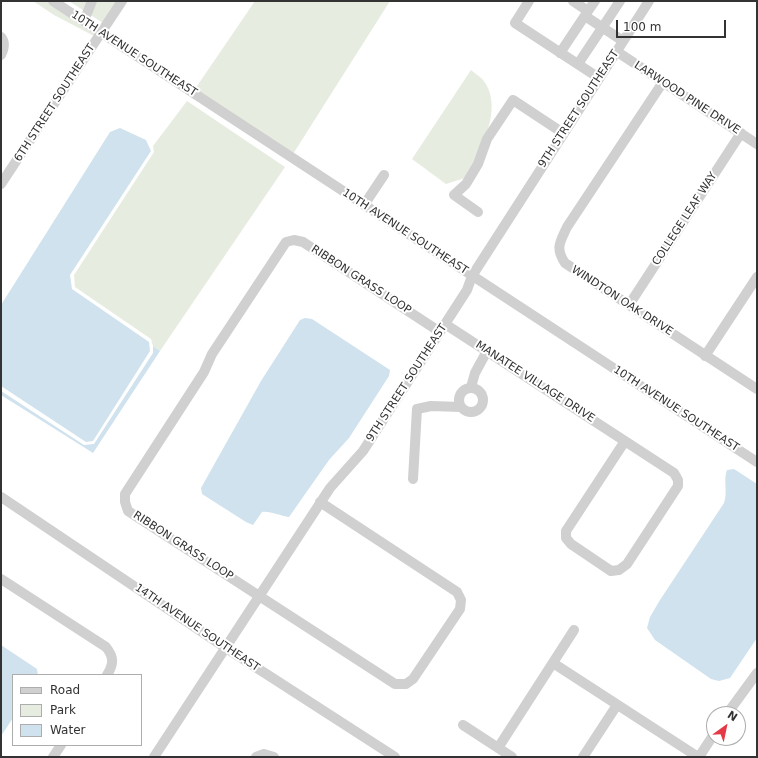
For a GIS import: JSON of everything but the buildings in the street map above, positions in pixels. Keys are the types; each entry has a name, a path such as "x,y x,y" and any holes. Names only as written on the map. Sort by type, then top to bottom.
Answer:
{"street":[{"name":"10TH AVENUE SOUTHEAST","path":"53,1 757,462"},
{"name":"6TH STREET SOUTHEAST","path":"1,184 5,169 122,1"},
{"path":"529,1 515,23 599,78"},
{"path":"572,1 603,28 622,41"},
{"path":"560,52 595,1"},
{"path":"578,64 620,1"},
{"name":"9TH STREET SOUTHEAST","path":"154,757 320,502 362,451 443,328 467,290 472,276 649,1"},
{"path":"84,21 92,2"},
{"path":"1,37 3,40 4,49 1,55"},
{"name":"LARWOOD PINE DRIVE","path":"616,51 757,144"},
{"name":"WINDTON OAK DRIVE","path":"663,82 567,227 558,247 559,254 565,263 757,389"},
{"path":"478,212 454,195 466,184 478,164 487,139 513,100 564,133"},
{"name":"COLLEGE LEAF WAY","path":"629,305 741,133"},
{"path":"364,205 384,175"},
{"name":"RIBBON GRASS LOOP","path":"320,502 457,592 461,600 460,609 414,679 406,684 395,684 128,511 124,502 126,494 204,372 212,354 286,242 294,240 303,242 443,328"},
{"path":"705,356 757,276"},
{"name":"MANATEE VILLAGE DRIVE","path":"443,328 487,351 625,441 674,473 678,480 678,486 627,564 619,570 611,571 571,544 566,538 566,531 625,441"},
{"path":"471,387 475,373 487,351"},
{"path":"413,478 417,409 431,406 461,407 468,412 472,412 476,411 482,406 482,394 476,388 471,387 461,392 459,400 461,407"},
{"name":"14TH AVENUE SOUTHEAST","path":"1,497 226,648 395,757"},
{"path":"1,579 106,647 112,654 113,662 107,674"},
{"path":"498,748 574,630"},
{"path":"553,663 699,757 706,746"},
{"path":"733,706 757,673"},
{"path":"583,757 617,705"},
{"path":"463,725 512,757"},
{"path":"53,757 60,746"},
{"path":"256,757 264,754 274,757"}],"green space":[{"path":"33,1 46,1 96,34 94,36 54,15"},
{"path":"69,1 118,1 103,23"},
{"path":"255,1 390,1 293,154 195,89"},
{"path":"471,70 483,80 489,91 492,103 491,117 483,144 465,178 446,184 412,159"},
{"path":"187,101 285,167 160,351 153,346 151,339 75,287 74,275 154,152 153,146"}],"water":[{"path":"120,128 146,140 151,151 70,275 72,289 149,342 150,351 93,441 86,442 1,386 1,305 110,132"},
{"path":"305,318 312,319 390,370 389,376 349,438 329,460 289,517 269,512 262,512 253,525 202,494 201,488 261,381 300,320"},
{"path":"153,346 160,351 93,453 1,395 1,391 84,445 94,444 153,353"},
{"path":"734,469 757,484 757,638 730,678 719,681 711,679 655,640 647,628 650,617 660,600 724,503 726,495 725,478 727,470"},
{"path":"1,645 37,669 38,674 12,674 12,720 1,736"}]}
